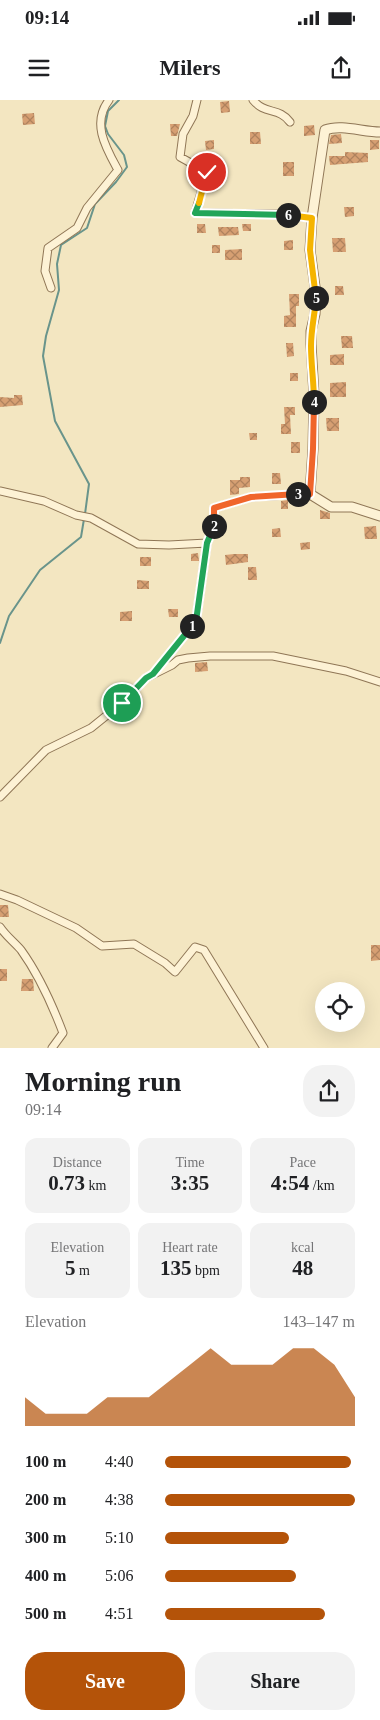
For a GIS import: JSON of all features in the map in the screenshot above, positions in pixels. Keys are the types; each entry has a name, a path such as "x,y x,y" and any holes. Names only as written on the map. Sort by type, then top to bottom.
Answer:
{"street":[{"path":"51,288 45,271 48,248 77,228 88,208 118,170 108,152 100,129 104,107 109,100"},
{"path":"197,100 193,116 184,134 180,157 207,172 195,213 278,214 312,218"},
{"path":"253,100 265,110 284,114 290,122"},
{"path":"310,494 314,395 311,344 316,294 310,250 312,218 325,130 344,128 380,132"},
{"path":"0,491 44,501 91,518 138,544 207,543"},
{"path":"153,674 196,621 207,543 214,527 214,508 251,497 310,494 331,507 352,507 380,516"},
{"path":"0,797 46,750 90,728 122,703 146,678 178,660 210,656 273,656 346,671 380,682"},
{"path":"0,894 76,928 102,946 134,944 166,963 175,972 195,947 204,950 264,1048"},
{"path":"0,927 20,950 55,1008 63,1033 52,1048"}],"building":[{"path":"229,101 230,112 221,113 220,102"},
{"path":"34,113 35,124 23,125 22,114"},
{"path":"170,124 180,124 177,136 171,136"},
{"path":"314,125 315,135 304,136 304,126"},
{"path":"250,132 260,132 261,144 250,144"},
{"path":"341,134 342,143 329,144 331,135"},
{"path":"214,140 214,149 206,150 205,141"},
{"path":"370,140 379,140 379,149 370,150"},
{"path":"345,152 368,153 368,162 330,165 329,156 345,156"},
{"path":"283,162 294,162 294,176 283,176"},
{"path":"190,173 200,174 198,185 190,185"},
{"path":"344,207 354,207 354,216 345,217"},
{"path":"197,224 205,224 206,233 197,233"},
{"path":"242,224 251,224 251,231 243,231"},
{"path":"218,227 238,227 239,235 219,236"},
{"path":"332,238 345,238 346,252 333,252"},
{"path":"293,240 293,250 284,250 284,241"},
{"path":"212,245 220,245 220,253 212,253"},
{"path":"242,249 242,260 225,260 225,250"},
{"path":"335,286 343,286 344,295 335,295"},
{"path":"289,294 299,294 299,306 296,306 296,327 284,327 284,316 290,315"},
{"path":"341,336 352,336 353,348 342,348"},
{"path":"286,343 293,343 294,356 287,357"},
{"path":"344,354 344,365 330,365 330,355"},
{"path":"290,373 298,373 298,381 290,381"},
{"path":"346,382 346,397 330,397 330,383"},
{"path":"14,395 22,395 23,405 0,407 0,397 14,398"},
{"path":"284,407 295,407 295,415 290,415 291,434 281,434 281,424 285,424"},
{"path":"326,418 339,418 339,431 327,431"},
{"path":"249,433 257,433 257,440 250,440"},
{"path":"291,442 300,442 300,453 291,453"},
{"path":"272,473 280,473 281,484 272,484"},
{"path":"240,477 250,477 250,487 239,488 239,494 230,495 230,480 240,480"},
{"path":"288,500 288,509 281,509 281,501"},
{"path":"320,510 330,513 330,519 320,519"},
{"path":"376,526 377,539 365,539 364,527"},
{"path":"280,528 281,537 272,537 272,529"},
{"path":"310,542 310,549 301,550 300,543"},
{"path":"198,553 199,561 191,561 191,554"},
{"path":"248,554 248,562 226,565 225,555"},
{"path":"140,557 151,557 151,566 140,566"},
{"path":"248,567 256,567 257,580 248,580"},
{"path":"137,580 149,581 149,589 137,589"},
{"path":"168,609 178,609 178,617 169,617"},
{"path":"132,611 132,621 120,621 120,612"},
{"path":"207,662 208,671 195,672 195,663"},
{"path":"0,905 8,905 9,917 0,917"},
{"path":"371,945 380,945 380,960 371,961"},
{"path":"0,969 7,969 7,981 0,981"},
{"path":"22,979 33,979 34,991 21,991"}],"waterway":[{"path":"85,514 89,484 55,421 43,356 46,336 59,290 57,264 61,245 87,228 95,204 127,167 124,155 108,134 105,126 108,111 119,100"},
{"path":"0,643 9,616 40,570 81,537 84,519"}],"route":[{"path":"122,703 146,678 153,674 196,621 207,543 214,527 214,508 251,497 310,494 314,395 311,344 316,294 310,250 312,218 278,214 195,213 207,172"}]}
